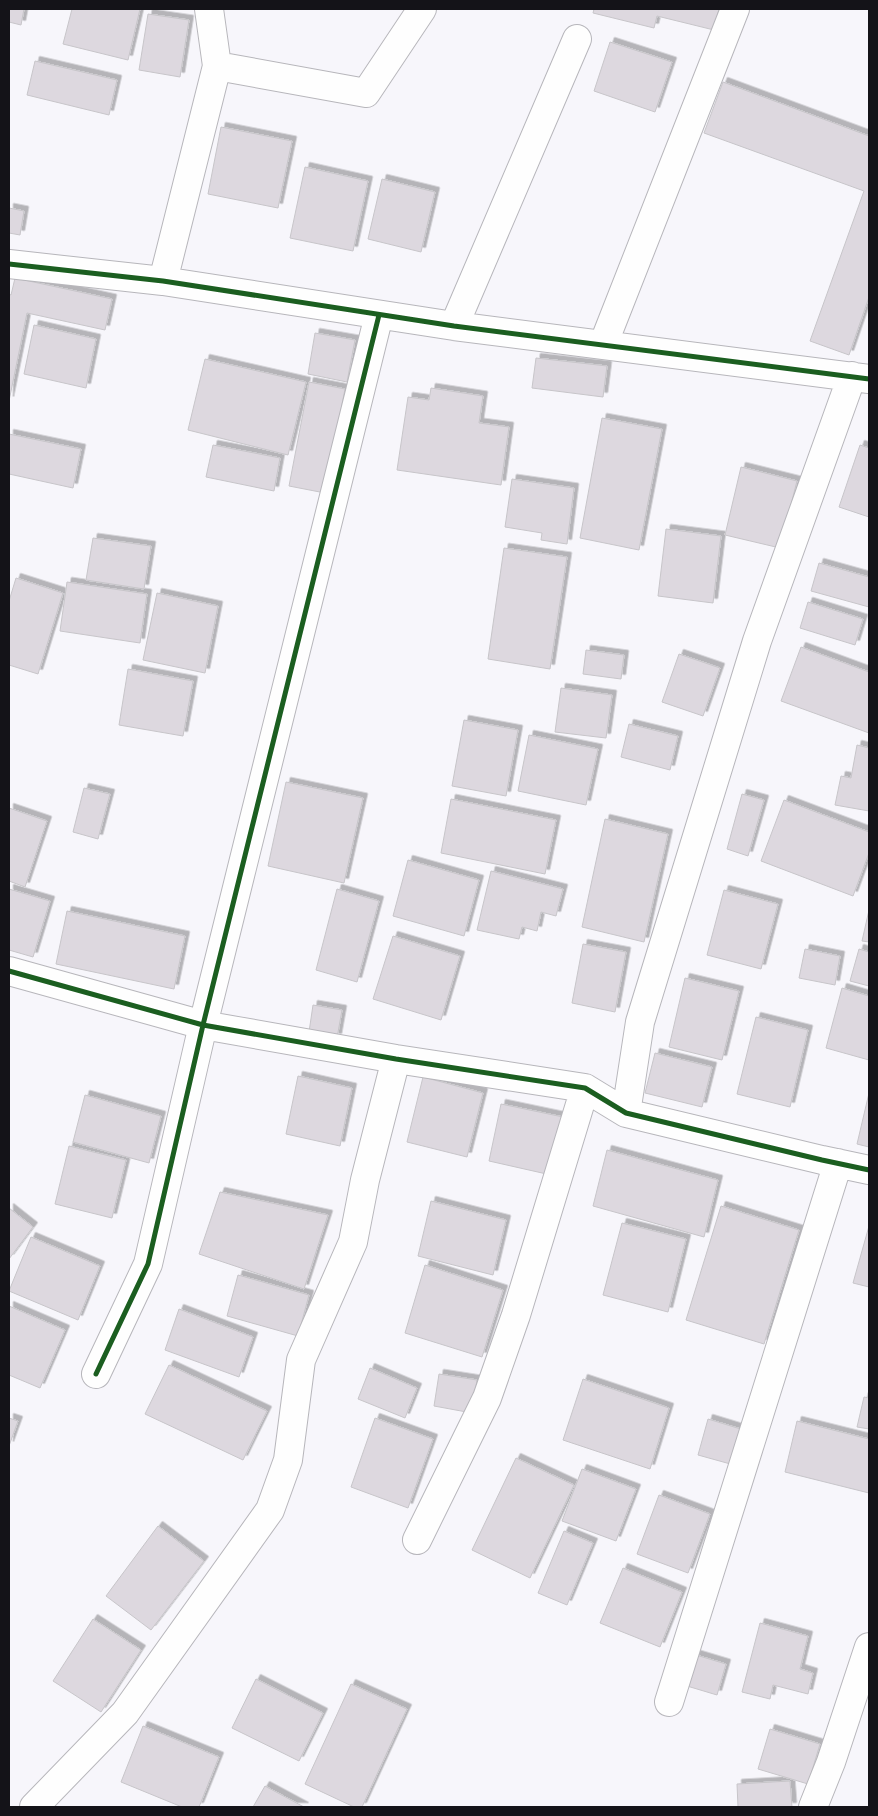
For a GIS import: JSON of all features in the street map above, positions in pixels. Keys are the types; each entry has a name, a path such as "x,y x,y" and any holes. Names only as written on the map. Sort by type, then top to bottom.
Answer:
{"street":[{"path":"163,280 217,66 209,9"},
{"path":"217,66 366,92 422,9"},
{"path":"603,345 735,9"},
{"path":"454,326 577,39"},
{"path":"9,264 163,280 454,326 861,378 757,641 642,1012 626,1113"},
{"path":"96,1374 148,1264 203,1025 379,315"},
{"path":"9,971 203,1025 396,1059 585,1088 626,1113 869,1170"},
{"path":"34,1807 125,1713 270,1510 288,1460 301,1360 353,1242 365,1180 396,1059"},
{"path":"416,1540 487,1398 516,1315 585,1088"},
{"path":"669,1702 838,1163"},
{"path":"813,1807 831,1762 869,1646"}],"building":[{"path":"9,9 24,9 21,25 9,22"},
{"path":"72,9 140,9 128,60 63,44"},
{"path":"594,9 719,9 714,30 657,16 654,28 593,13"},
{"path":"148,14 189,20 180,77 139,70"},
{"path":"610,42 672,62 655,112 594,91"},
{"path":"35,61 117,80 109,115 27,95"},
{"path":"723,82 869,136 869,297 849,355 810,341 864,191 704,133"},
{"path":"221,127 292,141 278,208 208,194"},
{"path":"305,167 368,181 353,251 290,238"},
{"path":"382,179 435,192 421,252 368,239"},
{"path":"9,208 24,211 20,235 9,233"},
{"path":"15,278 112,299 105,330 27,313 9,401 9,294 11,295"},
{"path":"34,325 96,339 86,388 24,374"},
{"path":"315,333 355,340 347,382 308,374"},
{"path":"536,358 607,366 603,397 532,388"},
{"path":"205,359 306,382 288,455 188,430"},
{"path":"309,382 345,389 325,493 289,486"},
{"path":"431,388 483,396 479,423 509,427 501,485 397,470 408,397 429,400"},
{"path":"602,418 662,429 639,550 580,538"},
{"path":"9,434 81,449 73,488 9,474"},
{"path":"213,445 280,458 274,491 206,477"},
{"path":"860,445 869,448 869,517 839,507"},
{"path":"741,467 797,481 780,548 725,535"},
{"path":"512,479 574,488 567,544 541,540 542,533 505,527"},
{"path":"666,529 721,536 713,603 658,596"},
{"path":"93,538 151,546 144,589 86,580"},
{"path":"504,548 567,557 550,669 488,659"},
{"path":"819,563 869,577 869,607 811,591"},
{"path":"16,578 63,593 38,674 9,665 9,601"},
{"path":"67,582 147,594 140,643 60,631"},
{"path":"157,593 218,606 205,673 143,660"},
{"path":"808,602 863,619 855,645 800,628"},
{"path":"801,647 869,672 869,733 781,701"},
{"path":"586,650 624,655 621,679 583,674"},
{"path":"679,654 720,668 703,716 662,702"},
{"path":"128,669 193,681 183,736 119,725"},
{"path":"561,688 612,695 606,738 555,732"},
{"path":"464,720 518,730 506,796 452,786"},
{"path":"629,724 678,736 670,770 621,757"},
{"path":"529,735 598,749 586,805 518,791"},
{"path":"857,745 869,748 869,811 835,805 841,776 851,778"},
{"path":"286,782 363,798 344,883 268,866"},
{"path":"84,788 110,794 98,839 73,832"},
{"path":"742,794 764,800 748,856 727,849"},
{"path":"451,799 556,820 545,874 441,853"},
{"path":"784,800 869,832 869,853 853,896 761,861"},
{"path":"9,808 47,821 25,887 9,881"},
{"path":"605,819 668,834 644,942 582,927"},
{"path":"408,860 479,880 464,936 393,916"},
{"path":"491,871 563,889 556,916 541,912 537,931 522,927 519,939 477,930"},
{"path":"9,889 50,901 33,957 9,950"},
{"path":"337,889 379,901 357,982 316,970"},
{"path":"724,890 778,904 761,969 707,955"},
{"path":"869,910 869,942 862,941"},
{"path":"67,911 185,936 174,989 56,964"},
{"path":"393,936 460,956 441,1020 373,999"},
{"path":"583,944 626,952 615,1012 572,1003"},
{"path":"805,949 840,956 835,985 799,978"},
{"path":"859,949 869,952 869,986 850,981"},
{"path":"685,978 739,991 722,1060 669,1047"},
{"path":"842,988 869,996 869,1060 826,1048"},
{"path":"313,1005 342,1010 337,1038 309,1032"},
{"path":"756,1017 808,1030 790,1107 737,1094"},
{"path":"655,1053 712,1067 702,1107 645,1093"},
{"path":"298,1076 352,1088 340,1146 286,1134"},
{"path":"423,1077 483,1093 467,1157 407,1142"},
{"path":"869,1093 869,1147 857,1144"},
{"path":"85,1095 161,1116 149,1163 73,1142"},
{"path":"501,1104 563,1117 551,1175 489,1161"},
{"path":"69,1146 126,1160 112,1218 55,1204"},
{"path":"607,1150 718,1180 704,1237 593,1206"},
{"path":"220,1192 328,1215 304,1289 199,1254"},
{"path":"431,1201 506,1220 493,1275 418,1256"},
{"path":"721,1206 799,1230 764,1344 686,1320"},
{"path":"9,1208 33,1227 9,1259"},
{"path":"622,1223 686,1239 668,1312 603,1295"},
{"path":"869,1226 869,1287 853,1283"},
{"path":"31,1237 100,1266 78,1320 9,1291"},
{"path":"425,1265 503,1290 482,1357 405,1333"},
{"path":"238,1275 309,1295 298,1336 227,1316"},
{"path":"9,1306 65,1330 40,1388 9,1375"},
{"path":"179,1309 253,1337 239,1377 165,1350"},
{"path":"169,1365 267,1411 243,1460 145,1414"},
{"path":"370,1368 417,1388 405,1418 358,1399"},
{"path":"439,1374 477,1380 472,1413 434,1406"},
{"path":"583,1379 669,1408 650,1469 563,1440"},
{"path":"864,1397 869,1398 869,1429 857,1427"},
{"path":"9,1418 18,1421 9,1446"},
{"path":"375,1418 433,1439 408,1508 351,1487"},
{"path":"708,1419 744,1430 734,1465 698,1455"},
{"path":"797,1421 869,1439 869,1493 785,1472"},
{"path":"516,1458 574,1485 530,1578 472,1550"},
{"path":"582,1469 636,1489 616,1541 562,1521"},
{"path":"659,1495 710,1514 688,1573 637,1554"},
{"path":"158,1526 204,1561 151,1630 106,1596"},
{"path":"564,1531 593,1543 567,1605 538,1593"},
{"path":"623,1568 682,1592 660,1647 600,1623"},
{"path":"93,1619 141,1650 101,1712 53,1681"},
{"path":"760,1623 808,1636 800,1669 813,1673 808,1694 773,1685 770,1699 742,1692"},
{"path":"696,1655 726,1664 717,1695 687,1686"},
{"path":"256,1679 323,1713 299,1761 232,1728"},
{"path":"351,1684 407,1709 362,1807 354,1807 305,1784"},
{"path":"143,1726 219,1757 199,1807 182,1807 121,1782"},
{"path":"770,1729 820,1744 808,1784 758,1769"},
{"path":"790,1781 792,1807 738,1807 737,1784"},
{"path":"265,1786 304,1807 253,1807"}],"cycle path":[{"path":"9,264 163,281 454,326 869,379"},
{"path":"96,1374 148,1264 203,1025 379,315"},
{"path":"9,971 203,1025 396,1059 585,1088 626,1113 869,1170"}]}
